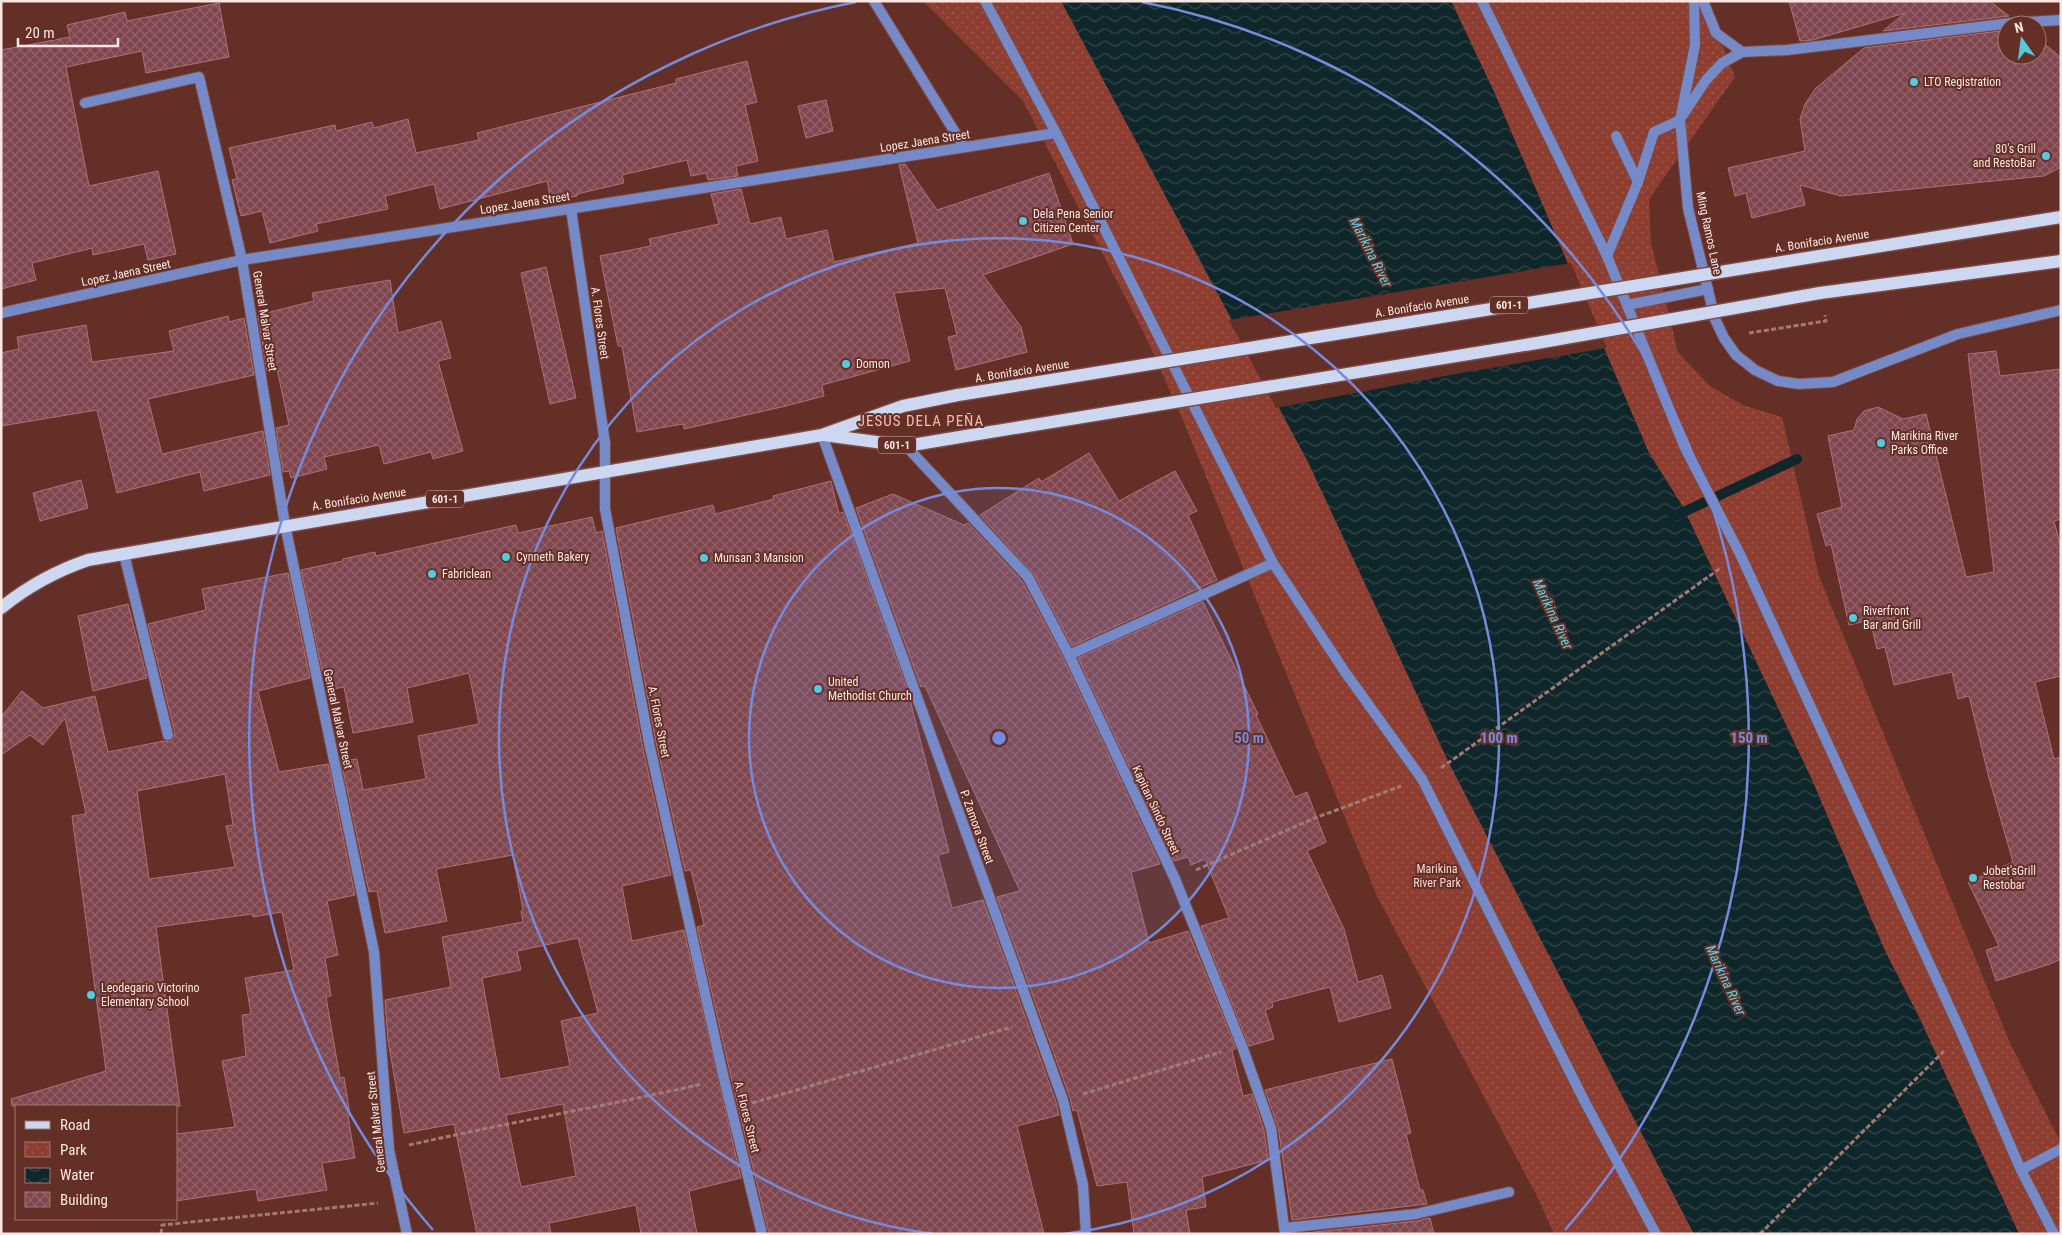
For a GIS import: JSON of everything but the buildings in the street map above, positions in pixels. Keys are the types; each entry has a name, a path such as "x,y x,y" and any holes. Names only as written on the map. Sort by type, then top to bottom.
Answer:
{"main road":[{"name":"A. Bonifacio Avenue","path":"1,608 32,586 61,570 88,560 822,435 903,406 958,395 2061,217"},
{"name":"A. Bonifacio Avenue","path":"822,435 906,446 1547,341 1820,293 2061,261"}],"street":[{"path":"874,1 964,147"},
{"path":"985,1 1056,133 1273,563 1345,672 1422,778 1586,1104 1656,1234"},
{"path":"1482,1 1607,256 1685,448 1749,572 1952,1014 2021,1170 2054,1234"},
{"name":"Ming Ramos Lane","path":"1694,1 1695,45 1680,120 1688,208 1715,319 1724,338 1736,354 1755,370 1778,381 1799,384 1832,382 1958,334 2061,310"},
{"path":"1703,1 1716,33 1742,52"},
{"path":"1607,256 1638,182 1654,132 1680,120 1706,80 1722,63 1742,52 1788,50 2011,23 2061,20"},
{"name":"General Malvar Street","path":"86,103 200,76 242,260 285,525 374,952 389,1150 407,1234"},
{"name":"Lopez Jaena Street","path":"1,313 242,260 1056,133"},
{"path":"1616,136 1638,182"},
{"name":"A. Flores Street","path":"571,209 605,443 605,509 650,743 724,1079 762,1234"},
{"path":"1627,305 1708,288"},
{"name":"P. Zamora Street","path":"822,435 1064,1100 1083,1185 1086,1234"},
{"name":"Kapitan Sindo Street","path":"906,446 1028,577 1069,655 1175,879 1242,1046 1271,1128 1285,1231"},
{"path":"124,554 168,735"},
{"path":"1069,655 1273,563"},
{"path":"2021,1170 2061,1149"},
{"path":"1285,1231 1416,1214 1509,1192"}],"path":[{"path":"1764,330 1826,321"},
{"path":"1442,767 1725,565"},
{"path":"1175,879 1315,818 1422,778"},
{"path":"732,1109 1034,1021"},
{"path":"1064,1100 1242,1046"},
{"path":"1760,1234 1946,1050"},
{"path":"389,1150 480,1129 599,1108 724,1079"},
{"path":"162,1234 162,1225 399,1201"}],"green space":[{"name":"Marikina River Park","path":"923,1 1061,1 1308,462 1449,763 1694,1234 1554,1234 1537,1196 1377,896 1185,425 1145,335 1023,101"},
{"path":"1451,1 1706,1 1735,77 1649,199 1651,243 1678,352 1710,386 1743,405 1782,417 1819,576 2010,1043 2061,1143 2061,1234 2019,1234 1919,1017 1885,951 1812,780 1683,507 1649,453 1495,94"}],"water":[{"name":"Marikina River","path":"1061,1 1451,1 1495,94 1649,453 1683,507 1812,780 1885,951 1919,1017 2019,1234 1694,1234 1449,763 1308,462"}],"pier":[{"path":"1571,263 1607,348 1276,408 1229,320"}],"waterway":[{"path":"1673,517 1797,459"}],"place":[{"name":"LTO Registration","path":"1914,82"},
{"name":"80's Grill and RestoBar","path":"2046,156"},
{"name":"Dela Pena Senior Citizen Center","path":"1023,221"},
{"name":"Domon","path":"846,364"},
{"name":"Marikina River Parks Office","path":"1881,443"},
{"name":"Cynneth Bakery","path":"506,557"},
{"name":"Munsan 3 Mansion","path":"704,558"},
{"name":"Fabriclean","path":"432,574"},
{"name":"Riverfront Bar and Grill","path":"1853,618"},
{"name":"United Methodist Church","path":"818,689"},
{"name":"Jobet'sGrill Restobar","path":"1973,878"},
{"name":"Leodegario Victorino Elementary School","path":"91,995"}],"district":[{"name":"JESUS DELA PEÑA","path":"921,421"}]}
